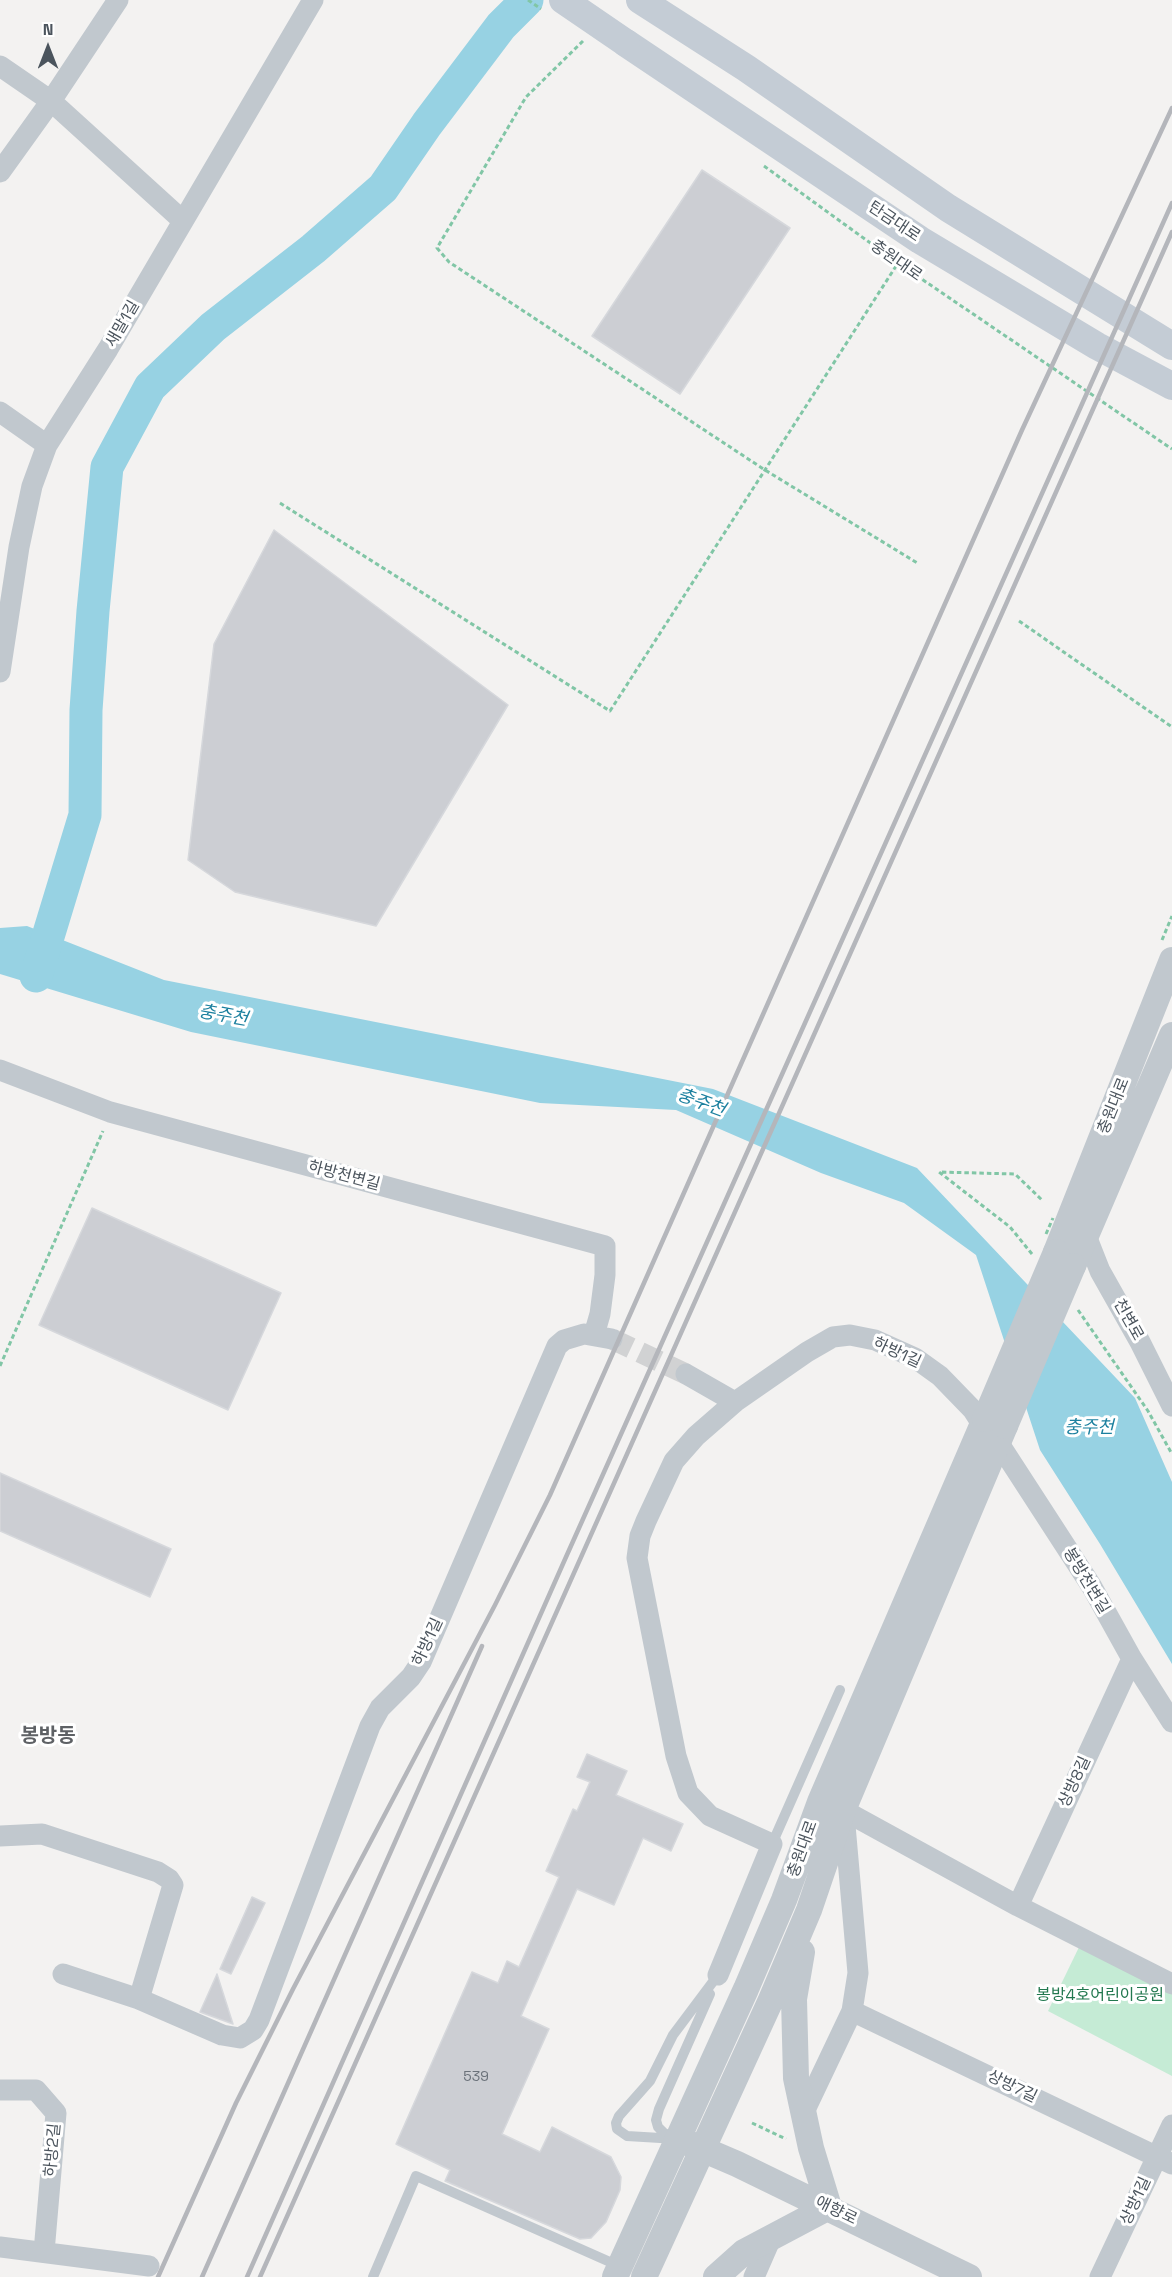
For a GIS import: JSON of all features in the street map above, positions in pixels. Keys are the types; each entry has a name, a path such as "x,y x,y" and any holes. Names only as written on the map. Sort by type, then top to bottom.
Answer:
{"main road":[{"name":"탄금대로","path":"563,0 920,240 1097,346 1172,386"},
{"path":"644,3 746,68 948,208 1172,346"}],"street":[{"name":"새말1길","path":"0,672 19,547 32,486 47,445 108,349 313,0"},
{"path":"0,172 51,101 116,1"},
{"path":"0,66 51,101 182,220"},
{"path":"0,412 47,445"},
{"name":"충원대로","path":"1064,1259 1172,960"},
{"name":"충원대로","path":"1064,1259 1085,1233 1172,1035"},
{"name":"하방천변길","path":"0,1070 110,1112 605,1246 600,1314 603,1337"},
{"name":"천변로","path":"1085,1233 1100,1271 1140,1342 1172,1406"},
{"path":"993,1428 1064,1259"},
{"name":"하방1길","path":"772,1844 710,1816 688,1793 676,1756 637,1558 640,1536 674,1461 696,1436 735,1402 815,1347 833,1337 850,1335 875,1340 915,1358 940,1376 993,1428"},
{"name":"하방1길","path":"139,1999 233,2038 240,2038 253,2030 259,2020 374,1718 387,1699 411,1677 421,1662 557,1346 574,1336 603,1337"},
{"path":"686,1374 735,1402"},
{"name":"충원대로","path":"644,2277 770,2002 809,1910 843,1810 993,1428"},
{"name":"충원대로","path":"617,2272 784,1900 825,1791 993,1428"},
{"name":"봉방천변길","path":"993,1428 1092,1587 1132,1659 1172,1722"},
{"name":"상방8길","path":"1018,1906 1132,1659"},
{"path":"843,1810 1018,1906 1172,1984"},
{"path":"804,2112 852,2011 858,1973 843,1810"},
{"path":"0,1836 42,1834 158,1872 173,1885 139,1999 63,1974"},
{"path":"718,1975 772,1844"},
{"path":"716,2277 744,2252 829,2208 811,2148 796,2078 794,1999 809,1910"},
{"name":"상방7길","path":"852,2011 1164,2160"},
{"name":"하방2길","path":"0,2090 36,2090 56,2113 44,2252"},
{"name":"상방1길","path":"1100,2277 1164,2160 1172,2125"},
{"name":"애향로","path":"677,2139 829,2208 969,2277"},
{"path":"754,2277 771,2238"},
{"path":"0,2247 149,2266"}],"lane":[{"path":"772,1844 840,1690"},
{"path":"677,2139 664,2133 658,2127 656,2120 718,1975"},
{"path":"677,2139 627,2136 617,2129 616,2123 619,2116 650,2081 673,2035 718,1975"},
{"path":"373,2277 416,2176 617,2272"}],"path":[{"path":"584,40 526,97 437,248 448,262 765,470 919,564"},
{"name":"충원대로","path":"757,160 898,263 1172,449"},
{"path":"280,503 610,711 898,263 920,240"},
{"path":"1019,621 1172,727"},
{"path":"0,1366 91,1163 110,1112"},
{"path":"752,2123 793,2142"}],"green space":[{"name":"봉방4호어린이공원","path":"1081,1943 1172,1991 1172,2076 1048,2011"}],"water":[{"name":"충주천","path":"27,926 164,980 713,1089 917,1168 1135,1398 1172,1482 1172,1664 1040,1450 976,1255 904,1203 821,1173 676,1110 540,1103 191,1032 0,974 0,928"}],"building":[{"path":"702,170 790,228 680,394 592,336"},
{"path":"274,530 508,705 376,926 235,892 188,860 214,644"},
{"path":"92,1208 281,1293 228,1410 39,1325"},
{"path":"0,1473 171,1549 150,1597 0,1531"},
{"path":"587,1754 627,1771 616,1795 683,1824 671,1851 643,1838 614,1905 577,1889 521,2016 549,2029 502,2134 540,2152 552,2127 611,2157 621,2177 620,2190 606,2222 591,2238 580,2239 445,2181 450,2170 396,2144 472,1972 498,1983 507,1961 519,1967 559,1877 546,1871 573,1809 577,1811 590,1782 577,1777"},
{"path":"252,1897 265,1903 231,1974 220,1969"},
{"path":"217,1974 233,2024 200,2012"}],"waterway":[{"path":"36,976 85,815 86,710 107,467 150,387 213,327 313,249 383,188 427,124 501,26 527,0"}],"tunnel":[{"path":"612,1339 686,1374"}],"railway":[{"path":"158,2277 236,2103 293,1989 495,1605 550,1495 1022,430 1172,108"},
{"path":"247,2277 566,1557 1172,203"},
{"path":"260,2277 1172,232"},
{"path":"202,2277 482,1646"}],"district":[{"name":"봉방동","path":"48,1737"}]}
